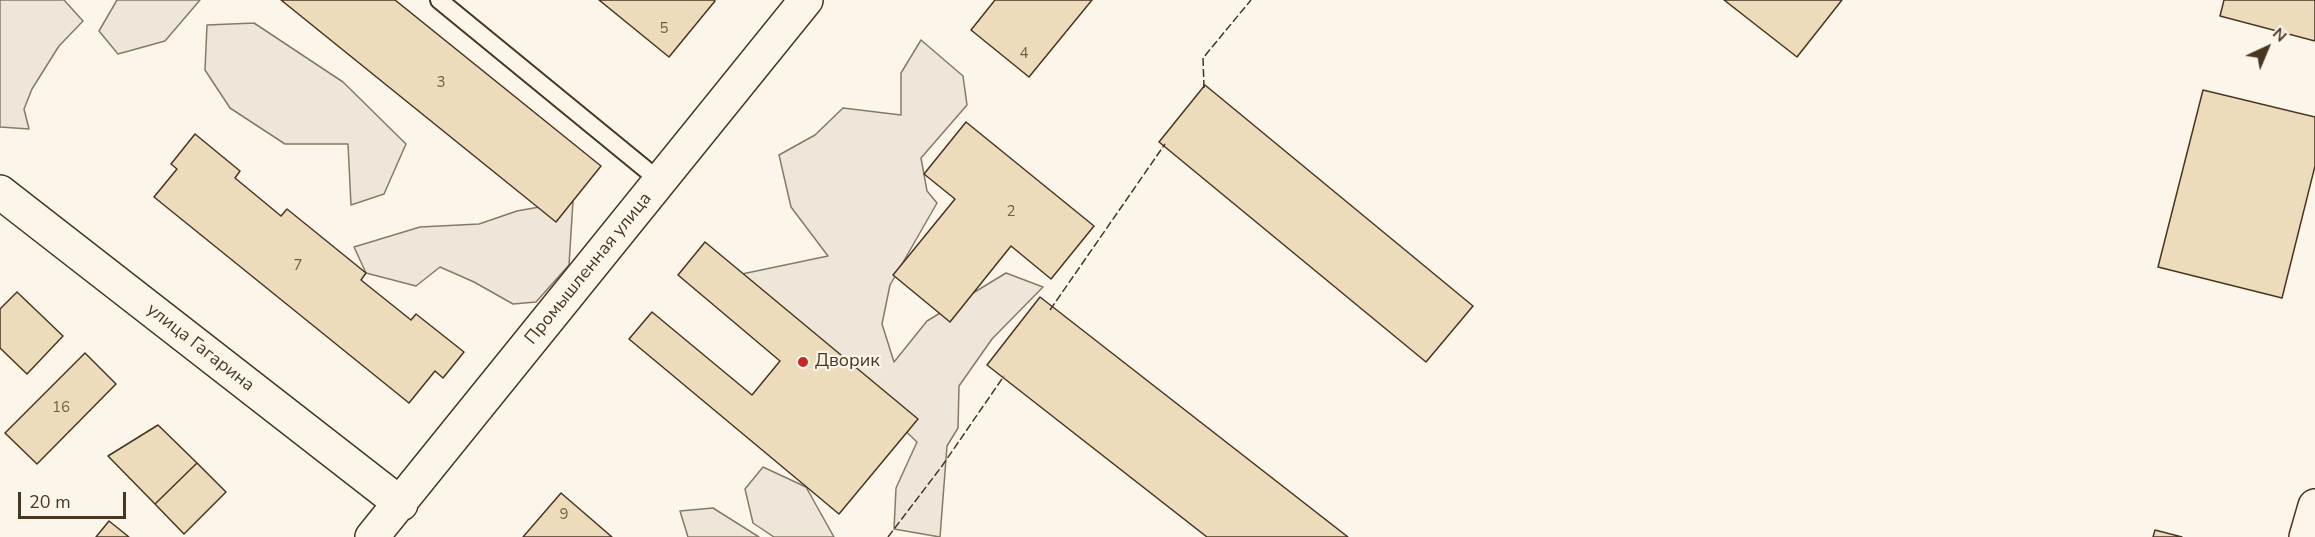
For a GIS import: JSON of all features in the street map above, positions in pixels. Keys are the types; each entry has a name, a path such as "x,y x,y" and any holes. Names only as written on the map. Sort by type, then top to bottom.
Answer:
{"street":[{"name":"Промышленная улица","path":"372,537 660,181 795,4"},
{"name":"улица Гагарина","path":"0,192 400,504"},
{"path":"2306,537 2315,506"}],"lane":[{"path":"439,0 660,181"}],"shaded area":[{"path":"0,0 64,0 83,21 59,46 32,89 24,109 29,129 0,127"},
{"path":"117,0 200,0 165,41 118,54 99,31"},
{"path":"254,23 343,82 406,144 384,194 351,205 348,144 285,144 230,108 205,70 207,25"},
{"path":"921,40 963,76 967,105 921,158 927,191 937,203 890,285 882,324 894,362 927,321 1006,273 1043,287 992,339 959,386 958,428 947,446 940,537 894,529 896,488 917,442 867,394 718,279 828,256 791,207 779,155 815,135 843,108 901,115 901,73"},
{"path":"573,201 569,265 536,302 513,304 474,282 440,267 416,286 366,273 354,247 420,227 479,224 517,211"},
{"path":"763,467 806,487 834,537 774,537 753,523 745,489"},
{"path":"713,508 759,537 688,537 680,511"}],"building":[{"path":"281,0 395,0 601,166 556,222"},
{"path":"599,0 714,0 715,1 669,57"},
{"path":"995,0 1092,0 1029,77 971,30"},
{"path":"1724,0 1842,0 1797,57"},
{"path":"2224,0 2315,0 2315,41 2220,16"},
{"path":"1205,85 1473,306 1426,362 1159,142"},
{"path":"2203,90 2315,117 2315,166 2282,298 2158,267"},
{"path":"966,122 1094,226 1051,279 1011,246 950,322 893,275 955,199 924,174"},
{"path":"195,134 240,171 235,178 281,216 287,209 366,273 361,280 411,320 416,314 464,352 443,378 435,371 409,403 154,197 177,169 171,164"},
{"path":"705,242 918,419 839,514 629,339 652,312 752,395 780,361 678,275"},
{"path":"17,292 63,336 27,374 0,348 0,309"},
{"path":"1040,297 1348,537 1207,537 987,365"},
{"path":"85,353 116,384 37,464 5,433"},
{"path":"158,425 197,463 155,504 108,456"},
{"path":"197,463 226,492 184,534 155,504"},
{"path":"561,493 612,537 523,537"},
{"path":"109,521 129,537 96,537"},
{"path":"2155,530 2182,537 2153,537"}],"fence":[{"path":"1204,88 1203,58 1251,0"},
{"path":"1050,310 1165,144"},
{"path":"888,537 942,466 1004,376"}],"place":[{"name":"Дворик","path":"803,362"}]}
